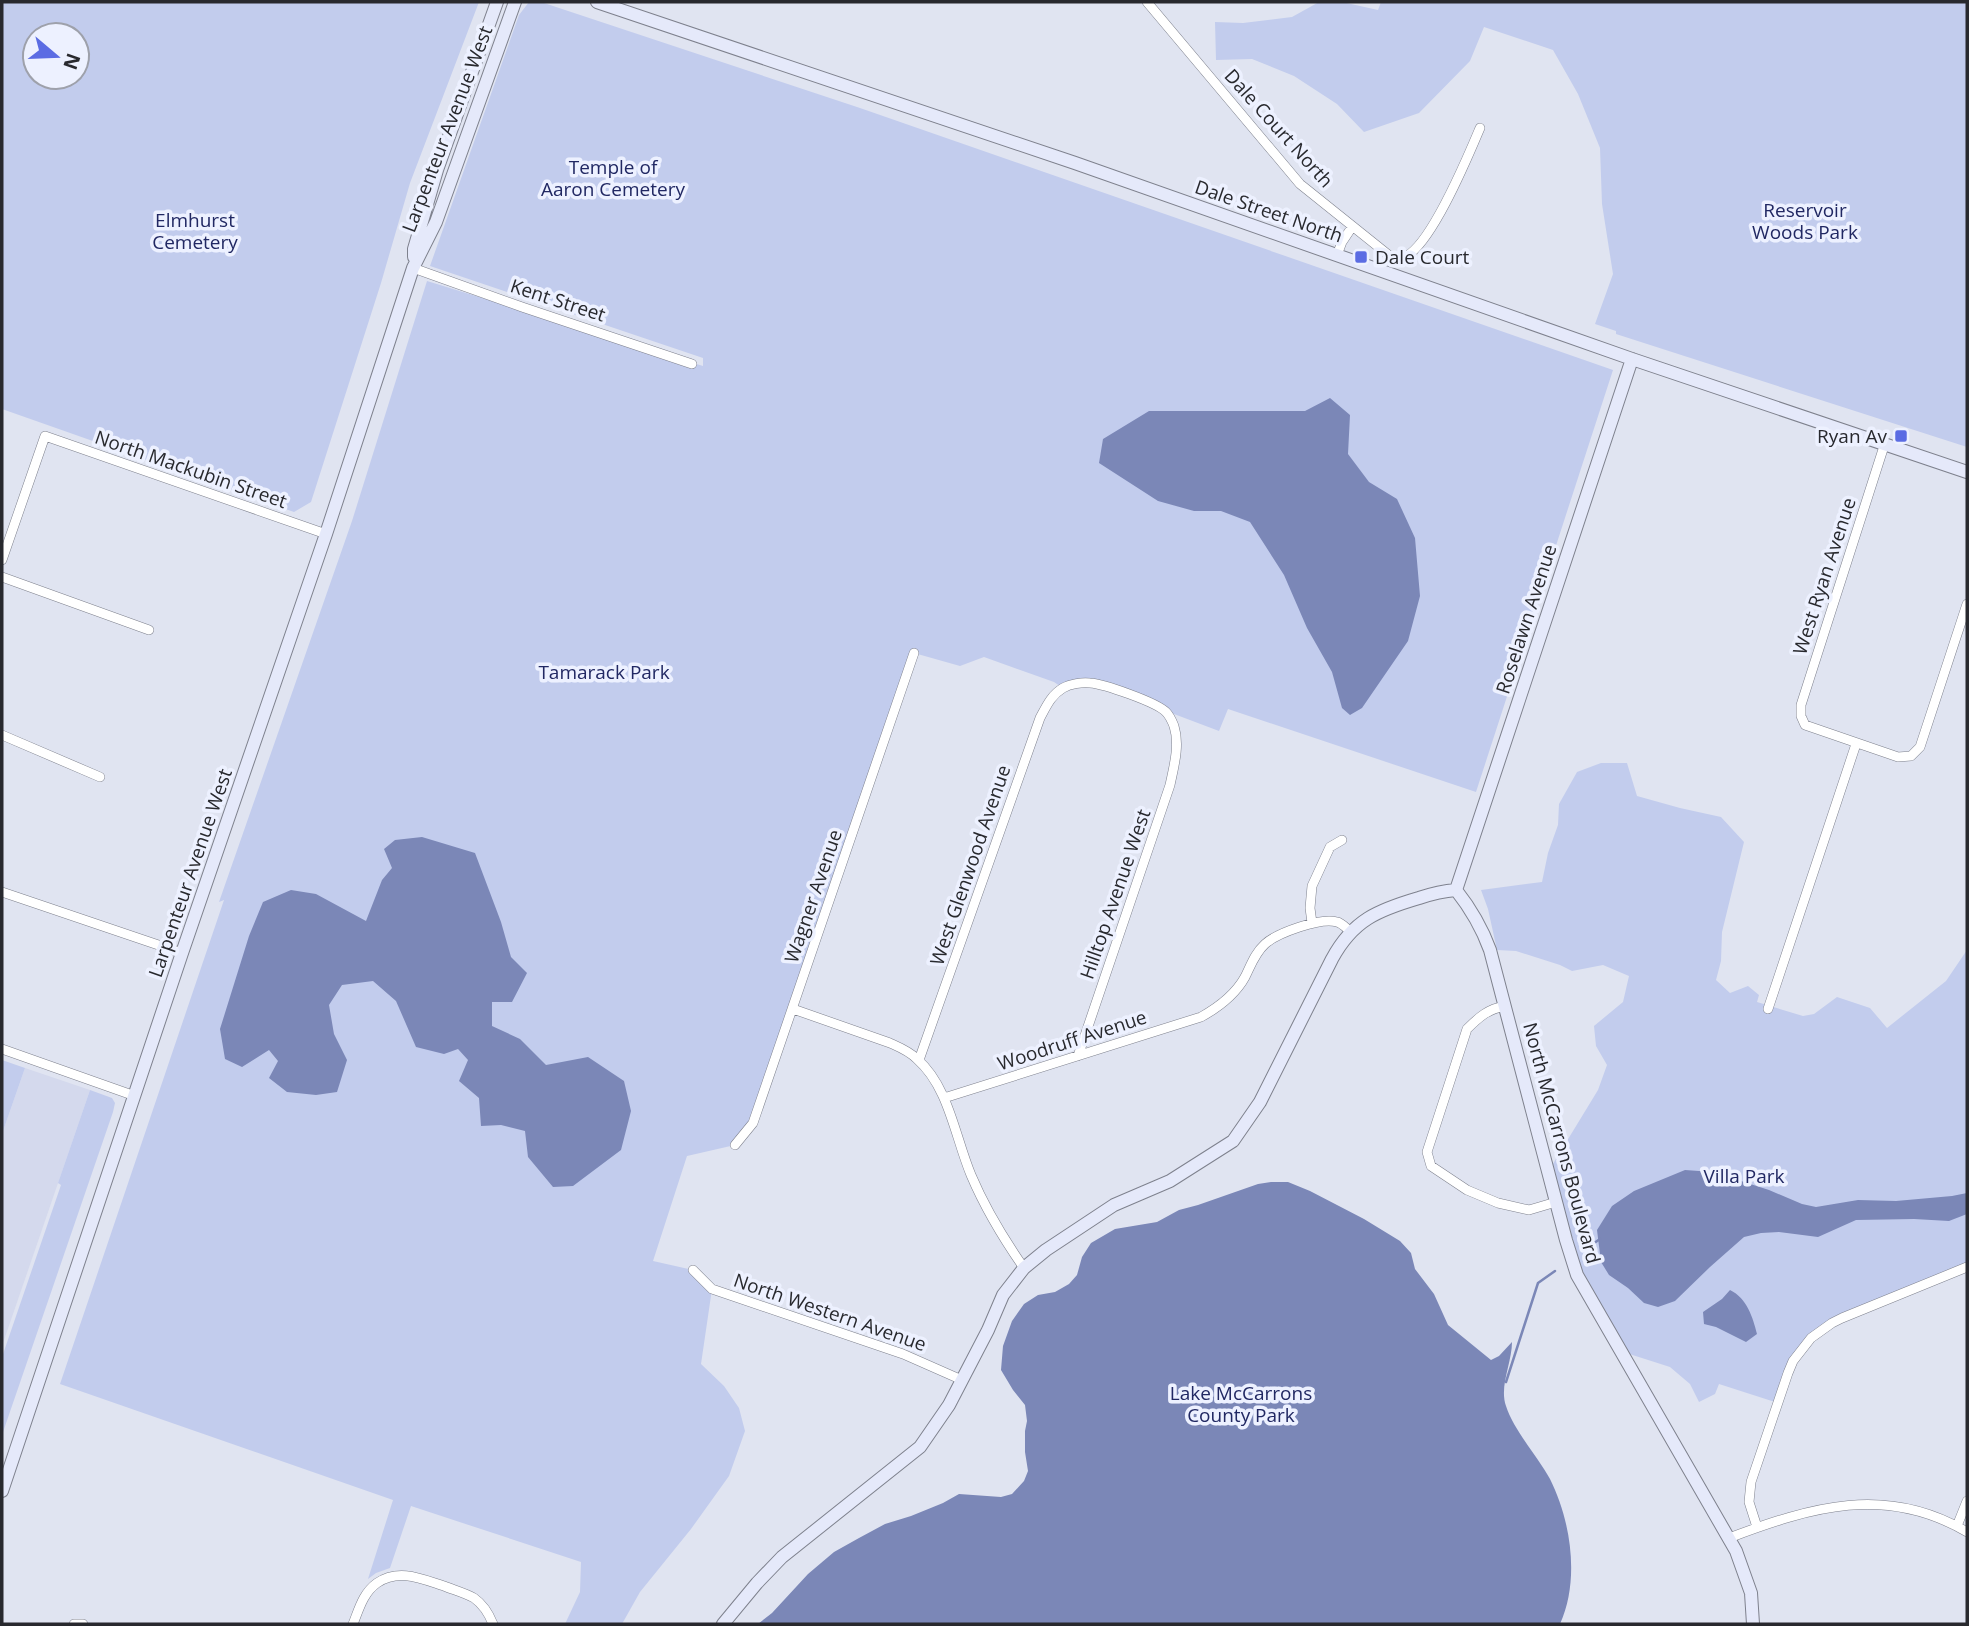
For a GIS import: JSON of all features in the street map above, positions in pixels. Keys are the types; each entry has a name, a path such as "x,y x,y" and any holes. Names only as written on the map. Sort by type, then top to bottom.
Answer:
{"main road":[{"name":"Larpenteur Avenue West","path":"413,268 414,249 437,170 496,2"},
{"name":"Larpenteur Avenue West","path":"2,1491 326,534 413,268 436,222 515,2"},
{"name":"Dale Street North","path":"597,2 615,5 1632,359 1967,472"},
{"name":"Roselawn Avenue","path":"1456,890 1632,359"},
{"path":"723,1624 782,1557 920,1447 940,1420 962,1380 1003,1295 1024,1268 1046,1250 1114,1205 1170,1181 1233,1141 1260,1102 1332,959 1351,932 1388,907 1456,890"},
{"name":"North McCarrons Boulevard","path":"1456,890 1483,931 1577,1275 1729,1538 1749,1585 1753,1624"}],"street":[{"name":"Dale Court North","path":"1147,2 1300,184 1391,257 1401,258 1412,252 1440,212 1464,168 1480,128"},
{"path":"1337,255 1352,227"},
{"name":"Kent Street","path":"413,268 692,364"},
{"name":"North Mackubin Street","path":"2,560 44,436 326,534"},
{"name":"West Ryan Avenue","path":"1856,744 1810,727 1802,720 1801,705 1885,443"},
{"path":"2,577 149,630"},
{"path":"1768,1009 1856,744 1898,757 1911,756 1920,747 1967,604"},
{"name":"Wagner Avenue","path":"736,1145 753,1123 914,653"},
{"name":"West Glenwood Avenue","path":"919,1060 1040,718 1049,700 1063,688 1091,683 1152,702 1168,713 1177,742"},
{"path":"2,734 100,777"},
{"name":"Hilltop Avenue West","path":"1078,1056 1170,785 1177,742"},
{"path":"1312,923 1312,886 1329,847 1342,840"},
{"path":"2,892 182,953"},
{"name":"Woodruff Avenue","path":"944,1098 1192,1020 1214,1010 1236,990 1263,945 1283,933 1312,923 1337,922 1351,932"},
{"path":"1505,1006 1493,1008 1467,1029 1427,1152 1431,1166 1467,1190 1498,1203 1529,1210 1556,1202"},
{"path":"793,1009 890,1043 919,1060 941,1090 971,1177 1000,1232 1024,1268"},
{"path":"2,1049 135,1096"},
{"path":"1757,1527 1749,1502 1751,1482 1788,1373 1801,1350 1811,1338 1832,1322 1967,1267"},
{"name":"North Western Avenue","path":"693,1270 712,1289 903,1354 962,1380"},
{"path":"1956,1526 1967,1501"},
{"path":"1729,1538 1809,1511 1854,1504 1897,1506 1921,1512 1967,1532"},
{"path":"353,1624 364,1596 378,1582 387,1577 408,1575 474,1598 482,1605 493,1624"},
{"path":"75,1624 83,1624"}],"shaded area":[{"path":"1330,398 1350,415 1348,454 1369,482 1397,499 1415,538 1420,596 1408,641 1362,708 1350,715 1342,708 1332,672 1307,628 1284,575 1250,522 1221,511 1194,511 1158,501 1099,463 1103,439 1149,411 1305,411"},
{"path":"422,837 475,853 511,957 527,973 512,1002 492,1002 492,1026 520,1039 546,1065 588,1057 624,1081 631,1111 621,1150 573,1186 553,1187 528,1157 525,1131 501,1125 481,1126 479,1098 459,1081 468,1060 458,1049 444,1054 416,1047 396,1001 373,981 342,985 329,1005 334,1034 347,1060 337,1092 316,1095 287,1092 269,1078 278,1061 269,1050 242,1067 225,1059 220,1029 249,936 263,902 291,890 316,894 366,921 382,880 392,868 384,849 395,840"},
{"path":"25,1068 90,1090 2,1346 2,1134"},
{"path":"1685,1170 1713,1172 1816,1207 1858,1200 1896,1201 1967,1193 1967,1214 1949,1221 1856,1220 1818,1237 1779,1232 1744,1237 1675,1301 1658,1307 1644,1303 1609,1275 1601,1262 1597,1230 1612,1206 1634,1191"},
{"name":"Lake McCarrons County Park","path":"1271,1182 1288,1182 1310,1191 1400,1241 1411,1253 1415,1269 1434,1294 1448,1325 1491,1360 1499,1356 1512,1342 1504,1391 1506,1406 1514,1424 1550,1479 1568,1532 1570,1589 1560,1624 758,1624 834,1552 885,1524 911,1516 959,1494 1001,1497 1012,1494 1024,1481 1028,1471 1025,1452 1025,1405 1001,1370 1003,1346 1012,1321 1024,1304 1038,1295 1055,1292 1069,1284 1077,1275 1082,1257 1091,1243 1115,1229 1157,1222 1179,1210"},
{"path":"1730,1290 1745,1303 1757,1334 1746,1342 1704,1324 1703,1312"}],"green space":[{"name":"Elmhurst Cemetery","path":"2,2 479,2 410,183 311,502 294,512 2,409"},
{"name":"Tamarack Park","path":"529,2 541,2 860,108 1613,370 1476,792 1228,709 1219,731 1092,683 1063,688 1054,682 984,657 960,666 914,653 753,1123 735,1145 687,1156 653,1261 693,1270 712,1289 701,1364 724,1386 739,1408 745,1431 729,1476 691,1529 640,1592 622,1624 565,1624 580,1592 581,1562 411,1506 390,1568 368,1579 393,1500 60,1384 224,900 219,902 352,521 427,281 703,366 703,358 430,266 519,15"},
{"name":"Reservoir Woods Park","path":"1319,2 1342,2 1378,10 1381,2 1967,2 1967,447 1616,334 1616,331 1595,324 1613,274 1602,204 1600,148 1578,94 1553,50 1484,27 1470,61 1419,113 1364,132 1337,104 1294,76 1252,59 1216,60 1215,22 1243,23 1292,17"},
{"name":"Villa Park","path":"1601,763 1627,763 1637,796 1721,817 1744,842 1722,932 1721,961 1716,980 1730,993 1748,986 1759,995 1757,1002 1803,1016 1814,1014 1837,997 1870,1008 1887,1028 1946,981 1967,950 1967,1267 1842,1318 1801,1350 1778,1403 1719,1384 1715,1394 1699,1402 1690,1384 1670,1367 1620,1351 1588,1295 1548,1172 1598,1090 1607,1065 1596,1046 1594,1026 1623,1002 1629,976 1603,965 1572,971 1516,951 1497,950 1481,890 1542,882 1558,825 1559,804 1577,772"},
{"path":"2,1060 25,1068 2,1134"},
{"path":"90,1090 112,1098 115,1103 113,1112 2,1435 2,1357 61,1185 58,1183"}],"waterway":[{"path":"1584,1250 1600,1239"},
{"path":"1506,1382 1538,1283 1555,1271"}],"place":[{"name":"Dale Court","path":"1361,257"},
{"name":"Ryan Av","path":"1901,436"}],"park label":[{"name":"Temple of Aaron Cemetery","path":"613,178"}]}
